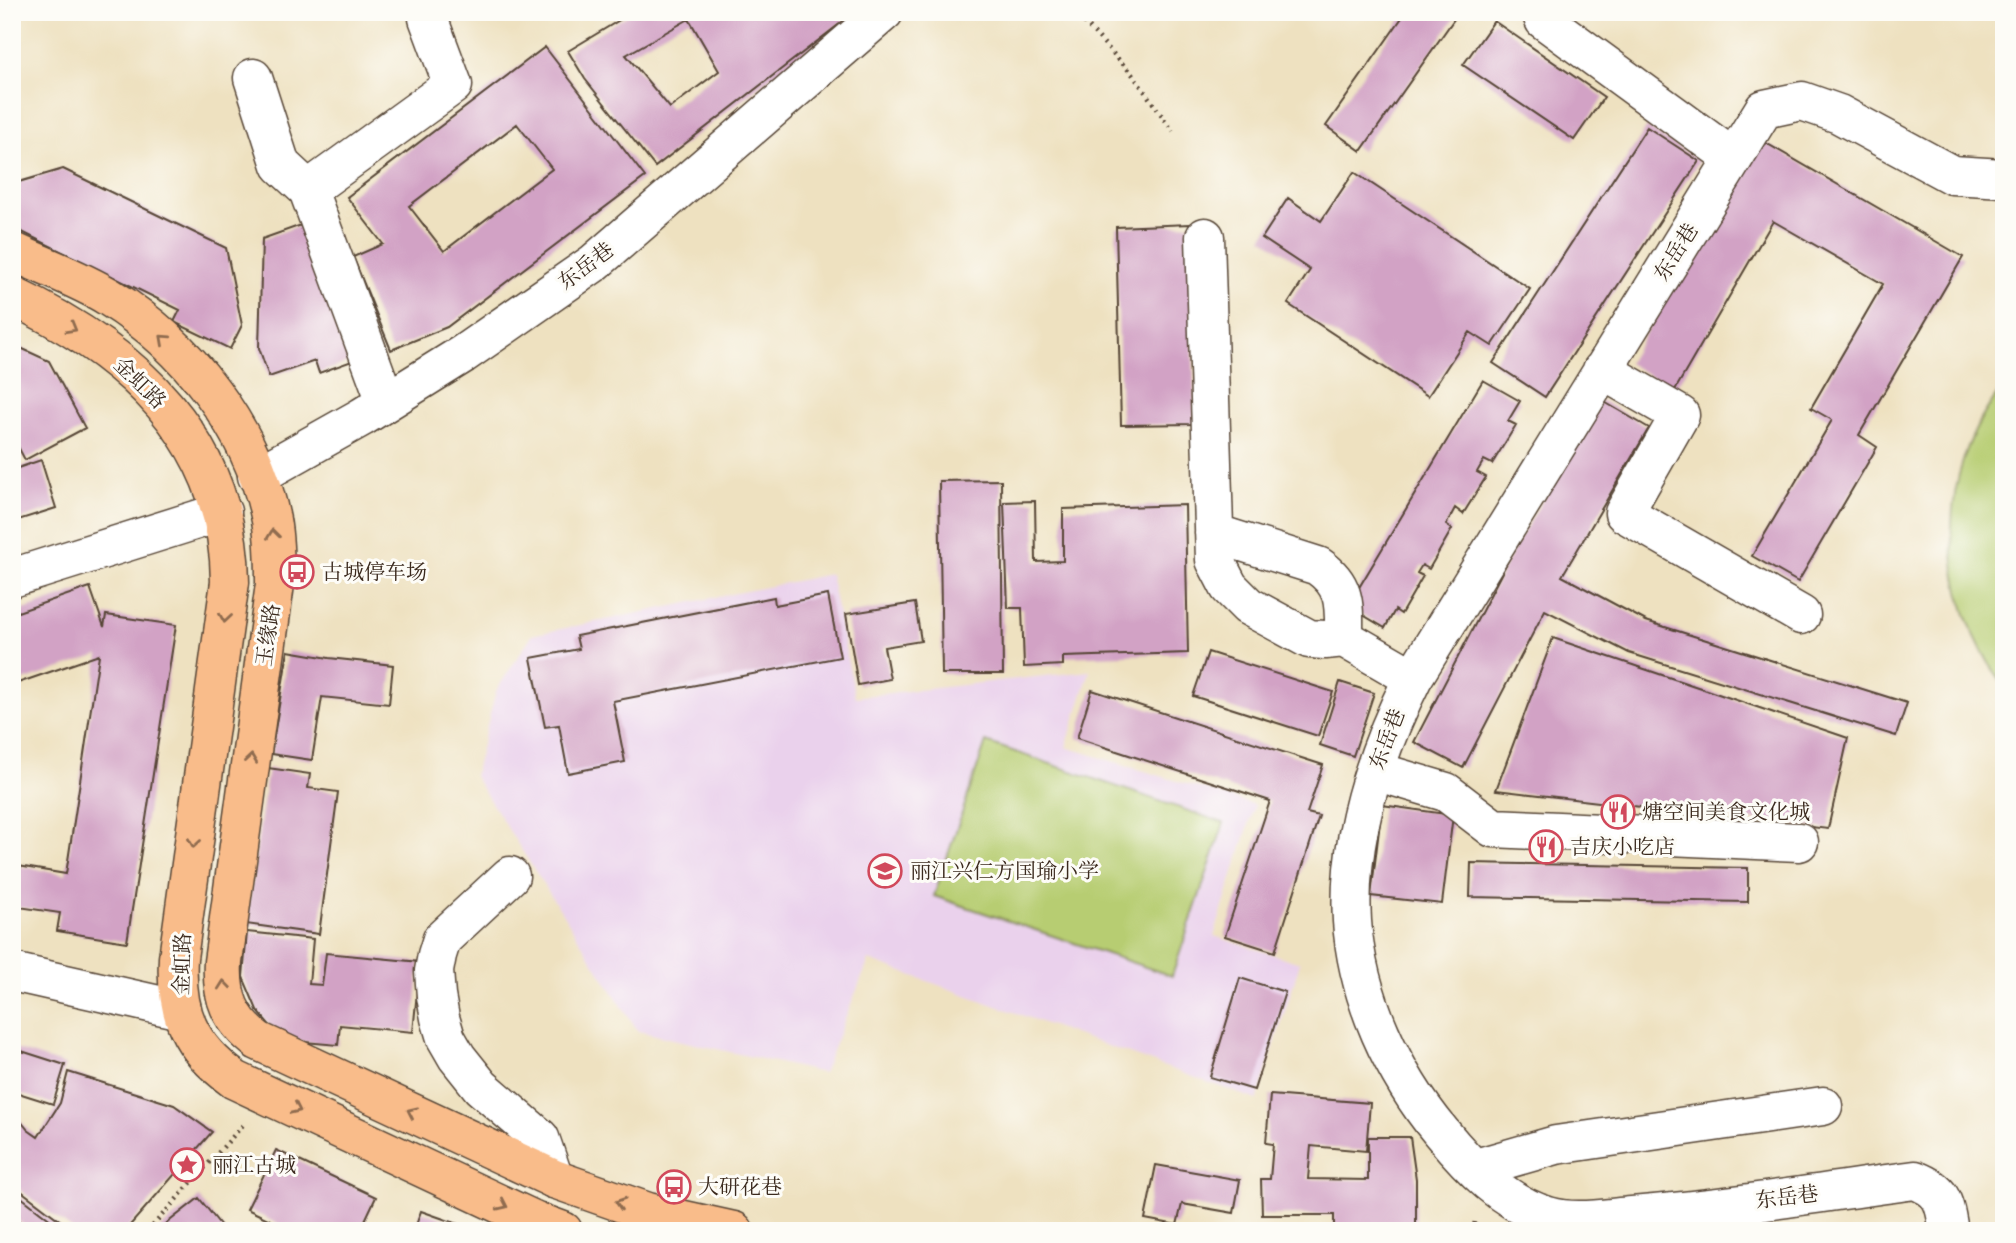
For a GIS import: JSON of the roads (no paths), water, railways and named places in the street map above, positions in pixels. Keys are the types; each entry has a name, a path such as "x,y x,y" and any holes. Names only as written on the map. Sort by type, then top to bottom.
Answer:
{"main road":[{"name":"玉缘路","path":"12,251 107,296 136,315 163,338 189,363 212,391 232,422 263,490 275,552 275,584 222,981 232,1013 258,1041 554,1179"},
{"name":"金虹路","path":"12,296 100,345 155,393 193,445 208,474 222,512 230,582 176,983 181,1010 191,1034 203,1052 235,1080 536,1221 563,1231"},
{"path":"554,1179 648,1212 734,1231"}],"street":[{"name":"东岳巷","path":"257,476 463,354 594,263 884,12"},
{"path":"1541,12 1544,20 1733,158"},
{"path":"308,190 453,85 428,18"},
{"path":"253,78 281,165 308,190 386,402"},
{"name":"东岳巷","path":"1950,1231 1943,1201 1937,1192 1915,1180 1658,1214 1568,1220 1548,1217 1519,1204 1498,1189 1455,1149 1434,1124 1395,1061 1377,1023 1357,962 1352,921 1353,879 1358,836 1375,771 1413,678 1763,109 1802,101 1839,114 1952,175 2004,178"},
{"path":"1205,237 1215,560 1221,574 1229,587 1248,606 1309,639 1344,638 1413,678"},
{"path":"1602,370 1680,415 1624,513 1801,615"},
{"path":"12,578 222,512"},
{"path":"1214,533 1318,566 1328,573 1342,593 1344,638"},
{"path":"1375,771 1447,792 1493,828 1799,842"},
{"path":"510,876 442,939 435,971 436,996 443,1028 457,1057 481,1087 540,1138 554,1179"},
{"path":"12,972 181,1010"},
{"path":"1476,1168 1556,1145 1823,1106"}],"place":[{"name":"古城停车场","path":"297,572"},
{"name":"煻空间美食文化城","path":"1618,812"},
{"name":"吉庆小吃店","path":"1546,847"},
{"name":"丽江兴仁方国瑜小学","path":"885,871"},
{"name":"丽江古城","path":"187,1165"},
{"name":"大研花巷","path":"674,1187"}]}
